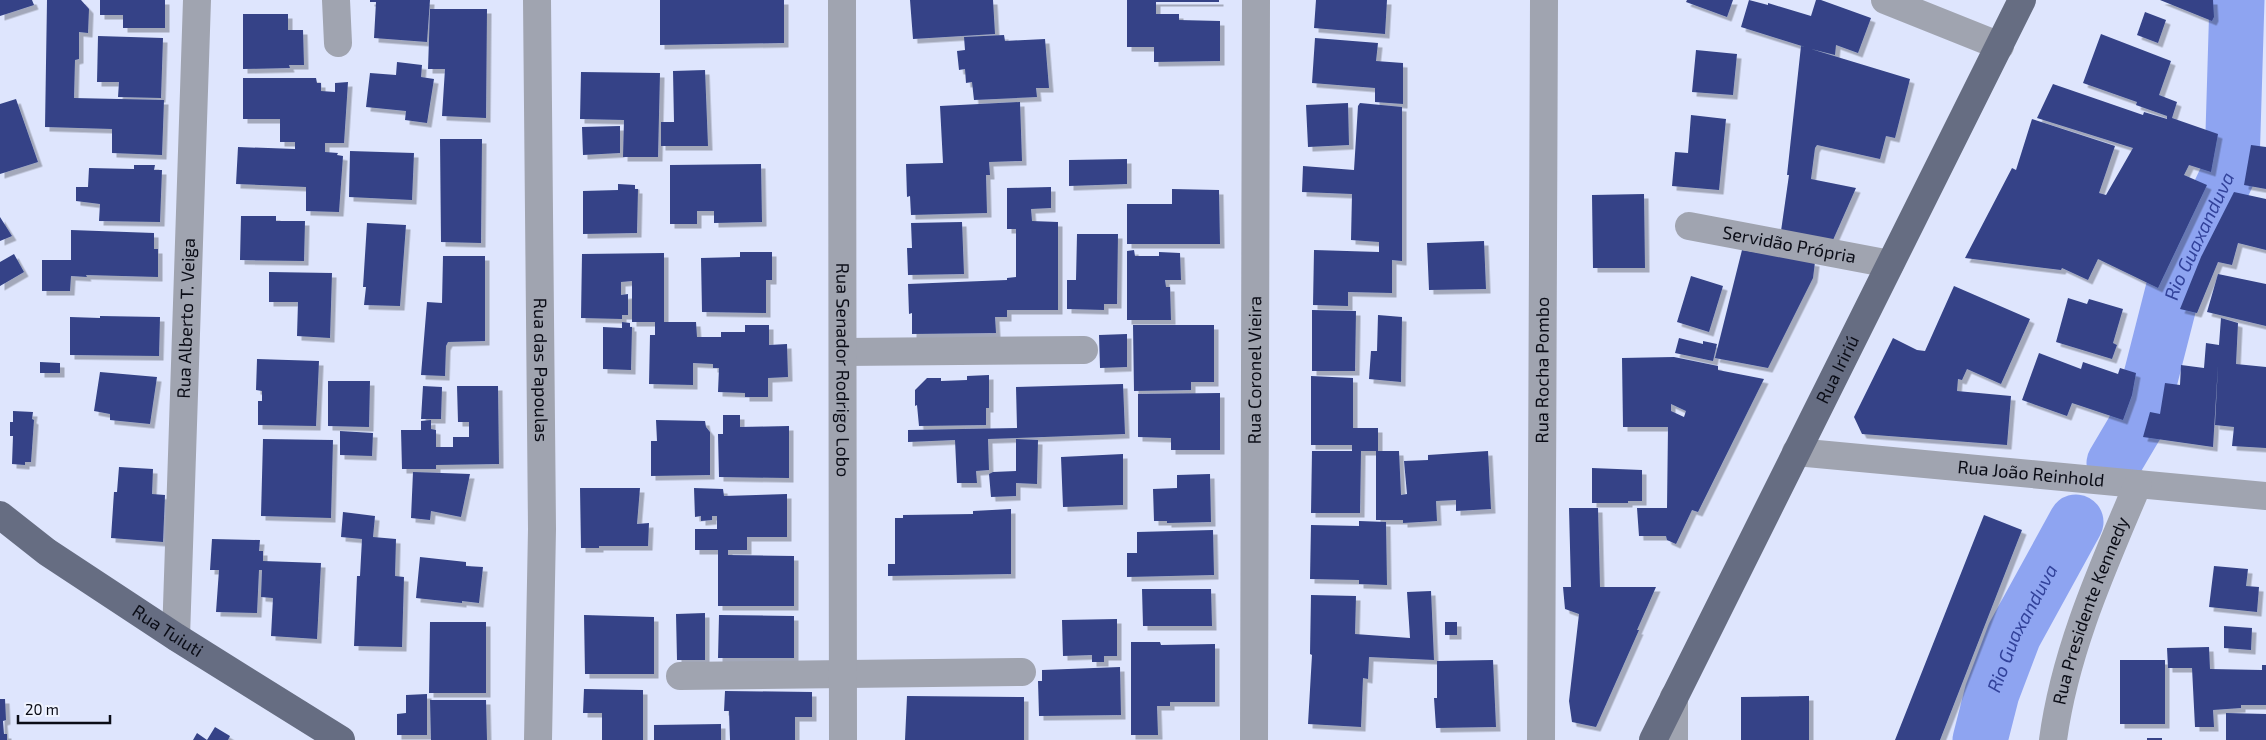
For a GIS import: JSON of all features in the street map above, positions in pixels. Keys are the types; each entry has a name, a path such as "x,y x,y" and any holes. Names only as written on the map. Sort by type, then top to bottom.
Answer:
{"main road":[{"name":"Rua Iririú","path":"1653,740 2022,0"},
{"name":"Rua Tuiuti","path":"0,514 47,552 176,637 341,740"}],"street":[{"name":"Rua Alberto T. Veiga","path":"176,637 197,0"},
{"path":"336,0 338,43"},
{"name":"Rua das Papoulas","path":"537,0 542,528 538,740"},
{"name":"Rua Senador Rodrigo Lobo","path":"842,0 843,740"},
{"name":"Rua Coronel Vieira","path":"1254,740 1256,0"},
{"name":"Rua Rocha Pombo","path":"1540,740 1544,0"},
{"path":"1885,0 2000,46"},
{"name":"Servidão Própria","path":"1689,226 1890,264"},
{"path":"843,352 1084,350"},
{"name":"Rua João Reinhold","path":"1796,452 2266,496"},
{"name":"Rua Presidente Kennedy","path":"2053,740 2068,665 2125,483"},
{"path":"680,676 1022,672"},
{"path":"1674,697 1674,740"}],"building":[{"path":"0,0 32,0 34,5 0,16"},
{"path":"47,0 81,0 89,9 88,33 79,32 79,59 75,60 74,98 164,100 162,155 112,153 112,129 45,127"},
{"path":"100,0 165,0 165,28 123,28 123,15 100,15"},
{"path":"370,0 430,0 427,42 374,38 376,2 370,2"},
{"path":"660,0 784,0 784,43 660,45"},
{"path":"910,0 993,0 995,34 913,39"},
{"path":"1127,0 1219,0 1219,2 1156,2 1156,14 1179,14 1179,20 1220,21 1220,61 1154,62 1154,47 1127,47"},
{"path":"1316,0 1387,0 1385,34 1314,28"},
{"path":"1687,0 1733,0 1727,17 1686,2"},
{"path":"1749,0 1768,5 1768,3 1811,16 1816,0 1821,0 1871,18 1858,53 1836,45 1835,55 1811,49 1910,79 1895,138 1886,136 1880,159 1817,145 1815,148 1811,179 1856,188 1833,240 1781,231 1789,175 1787,175 1801,46 1805,47 1741,27"},
{"path":"2160,0 2213,0 2214,17 2212,21"},
{"path":"430,9 487,9 486,118 442,116 445,69 428,69"},
{"path":"2145,12 2166,20 2158,43 2137,35"},
{"path":"243,14 288,14 288,30 303,30 304,65 289,65 290,68 243,69"},
{"path":"2101,34 2171,61 2159,95 2177,102 2172,118 2218,134 2211,172 2189,165 2184,175 2207,185 2158,288 2098,259 2088,280 2062,268 2061,270 1965,258 2012,168 2016,170 2032,119 2115,146 2099,193 2106,195 2133,148 2037,118 2053,84 2143,115 2144,112 2167,119 2167,116 2136,105 2137,102 2083,83"},
{"path":"1004,35 1005,41 1045,39 1049,88 1036,88 1037,97 974,100 972,82 966,83 965,69 959,70 957,51 965,50 964,37"},
{"path":"98,36 163,38 161,98 118,97 119,82 97,82"},
{"path":"1315,38 1378,43 1376,61 1403,63 1403,104 1375,102 1375,88 1312,83"},
{"path":"1696,50 1737,54 1733,95 1692,92"},
{"path":"397,62 422,65 421,77 434,79 427,123 405,120 406,111 366,107 370,73 396,75"},
{"path":"705,70 708,146 661,146 661,122 674,122 673,71"},
{"path":"581,72 660,73 658,157 623,157 624,120 580,119"},
{"path":"243,78 316,78 317,83 321,83 321,91 335,92 335,83 348,82 344,143 325,143 325,152 338,153 337,155 343,156 339,212 306,211 306,187 236,184 238,147 295,149 295,142 280,142 280,119 243,119"},
{"path":"16,99 38,162 0,174 0,104"},
{"path":"1020,102 1022,161 989,162 990,175 986,175 987,213 911,215 910,196 907,197 906,164 943,163 940,106"},
{"path":"1348,103 1349,145 1308,147 1306,105"},
{"path":"1360,103 1402,107 1402,261 1392,260 1392,293 1348,292 1348,306 1313,305 1314,250 1379,252 1379,242 1351,240 1352,194 1302,192 1303,166 1354,170 1358,106"},
{"path":"1691,115 1726,119 1719,190 1672,186 1675,152 1688,153"},
{"path":"620,126 620,153 583,155 582,127"},
{"path":"440,139 482,139 481,243 441,242"},
{"path":"2251,145 2266,147 2266,189 2244,185"},
{"path":"350,151 414,153 412,200 349,197"},
{"path":"1127,159 1127,184 1069,186 1069,160"},
{"path":"761,164 762,222 714,223 714,211 697,211 697,224 670,224 670,165"},
{"path":"134,165 155,165 154,170 162,170 160,222 99,221 100,204 76,201 76,187 88,187 89,168 134,169"},
{"path":"618,184 635,185 635,189 638,189 637,233 583,234 583,191 618,190"},
{"path":"1051,187 1051,208 1031,209 1032,221 1058,222 1058,310 1007,310 1007,317 995,317 996,333 912,334 912,313 909,314 908,284 1007,280 1007,278 1016,277 1016,229 1007,229 1007,188"},
{"path":"1172,189 1219,190 1220,244 1127,244 1127,204 1172,204"},
{"path":"2234,192 2266,199 2266,250 2238,243 2232,265 2218,262 2197,313 2180,309 2201,257"},
{"path":"1644,194 1645,268 1593,268 1592,195"},
{"path":"241,216 276,216 276,221 305,221 304,261 240,260"},
{"path":"0,217 12,236 0,241"},
{"path":"962,222 964,274 908,275 907,248 912,248 911,223"},
{"path":"367,223 406,225 400,306 364,305 366,287 363,287"},
{"path":"71,230 154,233 154,249 158,249 158,277 71,276 70,291 42,291 42,260 71,260"},
{"path":"1077,234 1118,234 1117,304 1104,304 1104,310 1067,309 1067,280 1076,280"},
{"path":"1484,241 1486,289 1429,290 1427,243"},
{"path":"1134,250 1135,256 1159,256 1159,252 1180,253 1181,280 1165,280 1166,287 1170,287 1171,320 1127,320 1127,251"},
{"path":"1742,250 1815,262 1813,278 1768,368 1715,358"},
{"path":"740,252 772,252 772,280 766,280 766,313 702,312 701,258 740,257"},
{"path":"664,253 664,322 696,322 697,337 721,337 721,332 745,332 745,325 769,325 769,345 787,344 788,377 768,378 768,397 745,397 745,393 718,392 719,368 713,368 713,364 693,363 693,385 649,384 650,335 655,335 655,322 632,322 632,281 621,282 621,295 628,294 628,315 622,315 622,319 581,318 582,254"},
{"path":"14,254 24,272 0,286 0,262"},
{"path":"443,256 485,256 485,341 448,342 446,346 445,376 421,375 427,302 442,303"},
{"path":"269,272 332,273 330,338 297,336 298,302 269,302"},
{"path":"2218,274 2266,284 2266,326 2207,312"},
{"path":"1691,276 1723,286 1709,332 1677,322"},
{"path":"1954,286 2030,319 2001,384 1967,369 1962,380 1958,379 1957,391 2011,396 2007,445 1862,434 1854,417 1893,338 1917,350 1925,351"},
{"path":"2068,298 2087,304 2089,299 2123,309 2113,343 2117,345 2112,359 2056,342"},
{"path":"1312,310 1356,311 1355,371 1312,371"},
{"path":"1378,315 1402,317 1401,382 1369,379 1371,351 1377,351"},
{"path":"100,316 160,317 159,356 70,355 70,317 100,318"},
{"path":"2221,318 2238,323 2236,364 2266,367 2266,448 2232,446 2234,427 2215,425 2218,365 2213,447 2143,437 2150,412 2160,414 2165,383 2180,385 2181,365 2204,368 2206,343 2219,345"},
{"path":"622,322 630,323 630,327 632,327 631,370 603,369 603,327 622,328"},
{"path":"1133,325 1214,325 1214,382 1191,382 1191,390 1134,391"},
{"path":"1127,334 1127,367 1100,368 1099,335"},
{"path":"1679,338 1703,344 1703,341 1717,344 1713,361 1675,353"},
{"path":"2039,353 2081,369 2083,362 2118,374 2120,368 2136,373 2132,395 2123,420 2072,403 2067,416 2022,400"},
{"path":"1674,357 1718,366 1718,370 1764,379 1698,512 1692,510 1676,544 1667,540 1666,536 1639,536 1637,508 1667,508 1668,427 1623,427 1622,358","holes":["1671,404 1686,411 1684,417 1671,411"]},
{"path":"257,359 319,361 316,426 258,425 258,401 262,401 262,391 256,390"},
{"path":"40,362 60,363 60,373 40,373"},
{"path":"100,372 157,377 150,424 110,420 110,414 94,411"},
{"path":"989,375 989,408 986,408 986,425 919,426 917,405 915,406 915,390 927,378 941,378 941,381 967,380 967,376"},
{"path":"1311,376 1353,378 1353,428 1378,428 1378,451 1399,451 1401,495 1407,494 1404,461 1428,460 1428,455 1488,451 1491,509 1456,511 1456,500 1436,501 1437,521 1403,523 1403,520 1376,520 1376,451 1361,451 1360,513 1311,513 1312,451 1352,451 1352,445 1311,445"},
{"path":"328,381 370,381 369,427 328,426"},
{"path":"1123,384 1125,434 988,439 989,470 976,471 977,483 957,483 955,440 908,442 908,430 1017,428 1016,387"},
{"path":"423,386 442,387 441,419 421,419"},
{"path":"457,386 498,386 499,464 436,465 436,469 402,469 401,430 421,430 421,421 431,420 431,429 436,430 436,447 453,447 453,437 469,437 469,422 458,422"},
{"path":"1220,393 1220,450 1171,450 1171,438 1138,437 1138,394"},
{"path":"13,411 33,412 31,462 25,462 25,465 12,464 13,436 10,436 10,422 13,422"},
{"path":"723,415 740,415 740,427 789,426 789,478 719,477 718,434 723,434"},
{"path":"656,420 705,421 706,427 710,432 710,475 651,476 651,441 657,441"},
{"path":"340,431 373,433 372,456 340,455"},
{"path":"263,439 333,440 331,518 261,516"},
{"path":"1016,439 1038,440 1037,484 1016,483 1016,496 991,497 989,474 993,472 1016,471"},
{"path":"1123,454 1123,505 1063,507 1061,457"},
{"path":"119,467 153,469 152,494 165,495 163,542 111,538 114,492 117,492"},
{"path":"1592,468 1642,470 1642,501 1592,503"},
{"path":"413,472 470,474 461,517 431,511 430,520 411,518"},
{"path":"1210,474 1211,522 1167,523 1167,521 1154,521 1153,489 1177,488 1177,475"},
{"path":"580,488 640,488 637,524 649,523 648,546 581,548"},
{"path":"694,488 723,489 724,496 787,494 787,537 747,537 747,550 728,550 728,555 794,556 794,606 718,606 718,550 695,550 695,529 717,529 717,516 712,516 712,520 701,521 701,516 695,517"},
{"path":"1569,508 1598,508 1600,587 1656,587 1596,727 1572,722 1569,701 1579,614 1565,609 1563,587 1571,587"},
{"path":"1011,509 1011,574 888,576 888,564 895,564 895,518 903,518 903,515 973,514 973,511"},
{"path":"343,512 375,516 373,537 396,539 395,576 404,577 402,647 354,646 357,576 360,576 362,539 341,537"},
{"path":"1984,515 2022,530 1940,740 1895,740"},
{"path":"1359,521 1386,522 1387,585 1359,584 1359,580 1310,579 1311,525 1359,526"},
{"path":"1213,530 1214,575 1127,577 1127,553 1137,553 1137,532"},
{"path":"212,539 260,540 259,551 263,551 263,561 321,563 317,639 271,636 273,598 261,597 262,570 259,570 257,613 216,612 219,570 210,570"},
{"path":"420,557 466,562 466,566 483,567 479,603 416,598"},
{"path":"2214,566 2248,569 2246,586 2259,587 2257,612 2209,607"},
{"path":"1142,589 1211,589 1212,626 1143,626"},
{"path":"1431,591 1434,660 1369,657 1368,679 1363,678 1361,727 1308,724 1312,655 1310,654 1311,595 1356,596 1355,634 1410,638 1407,592"},
{"path":"705,613 705,660 677,660 676,614"},
{"path":"584,615 654,617 654,674 585,674"},
{"path":"719,615 794,616 794,658 718,658"},
{"path":"1117,619 1117,656 1104,656 1104,662 1092,662 1092,655 1063,656 1062,620"},
{"path":"430,622 486,622 486,693 429,693"},
{"path":"1445,622 1457,622 1457,635 1445,635"},
{"path":"2224,626 2252,628 2251,650 2224,648"},
{"path":"1131,642 1160,642 1161,645 1215,644 1215,702 1170,702 1170,706 1157,706 1158,735 1131,735"},
{"path":"2209,647 2210,669 2262,670 2262,665 2266,665 2266,705 2241,705 2241,708 2213,710 2214,727 2195,727 2192,668 2168,668 2167,648"},
{"path":"1493,660 1496,727 1436,728 1434,698 1437,698 1437,661"},
{"path":"2120,660 2165,660 2165,724 2120,724"},
{"path":"1120,667 1121,715 1039,716 1038,681 1042,681 1042,670"},
{"path":"584,689 643,690 643,740 602,740 602,713 583,713"},
{"path":"725,691 812,692 812,717 795,717 795,740 730,740 729,711 724,711"},
{"path":"427,694 427,735 397,735 397,714 406,713 406,695"},
{"path":"907,696 1024,697 1024,740 905,740"},
{"path":"1809,696 1809,740 1741,740 1741,697"},
{"path":"0,699 5,699 6,720 3,721 4,734 7,734 7,740 0,740"},
{"path":"430,700 486,700 487,740 431,740"},
{"path":"2226,713 2266,714 2266,740 2226,740"},
{"path":"721,724 721,740 654,740 654,725"},
{"path":"215,727 230,736 228,740 207,740"},
{"path":"197,733 207,740 193,740"},
{"path":"2147,738 2162,738 2162,740 2147,740"}],"waterway":[{"name":"Rio Guaxanduva","path":"2114,463 2140,419 2173,290 2232,166 2237,0"},
{"name":"Rio Guaxanduva","path":"1980,740 1992,693 2014,635 2076,522"}]}
